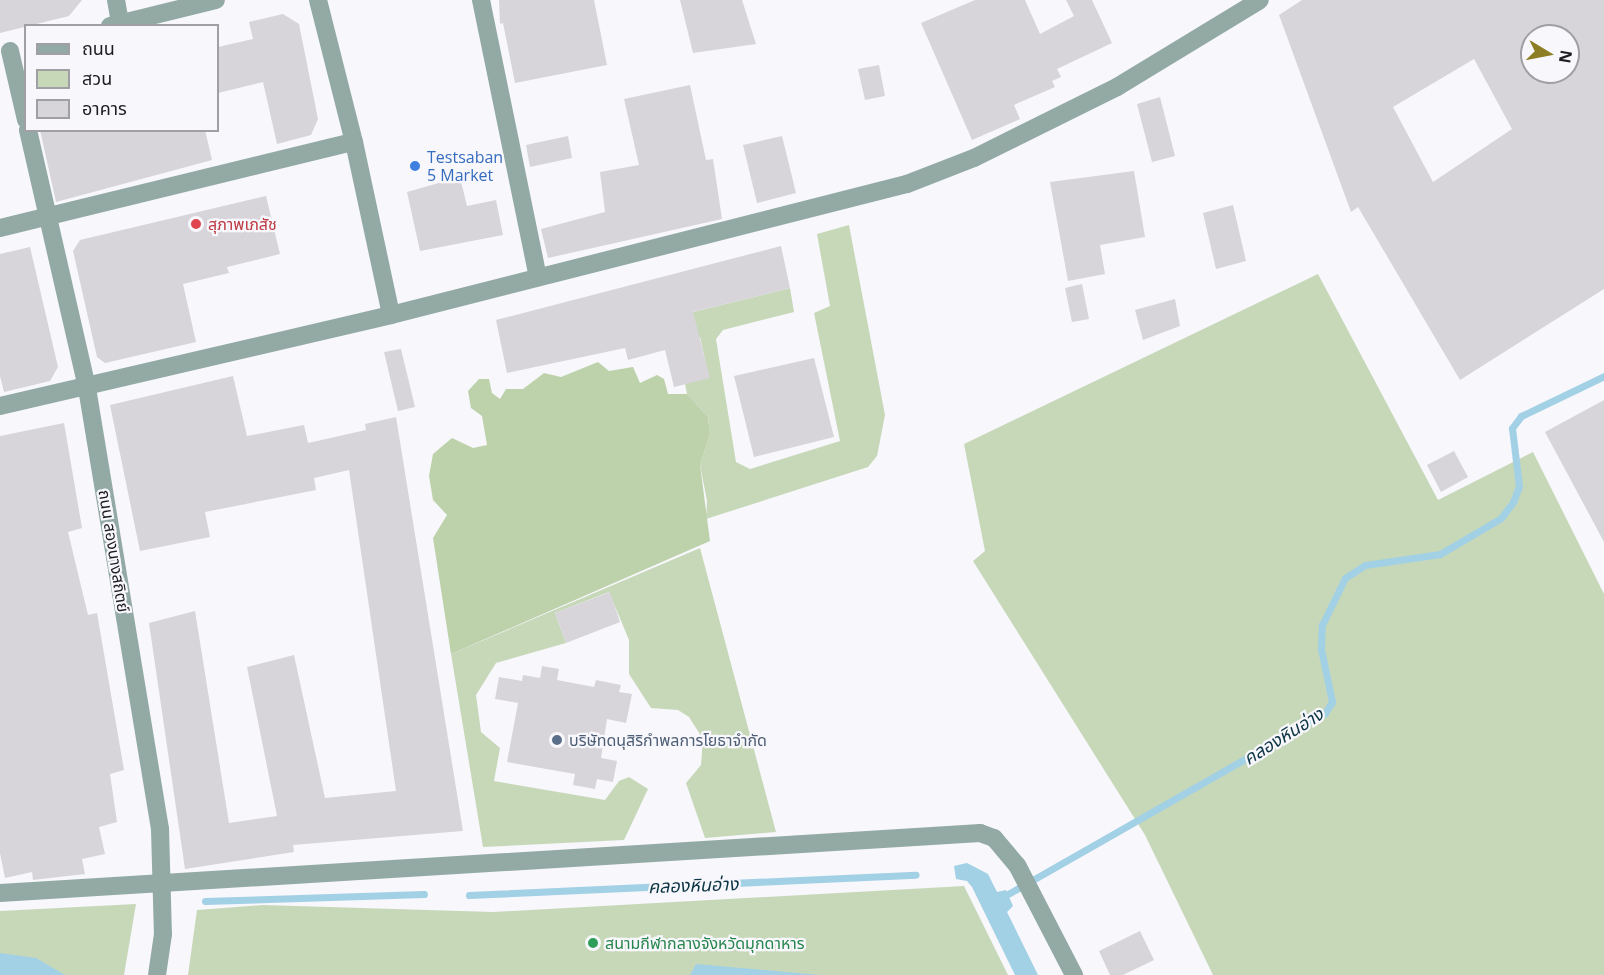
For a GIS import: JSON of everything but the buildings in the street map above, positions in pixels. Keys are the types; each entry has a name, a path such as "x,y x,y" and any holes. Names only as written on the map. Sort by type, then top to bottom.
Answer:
{"street":[{"path":"116,0 115,24 216,0"},
{"path":"318,0 354,142 391,315"},
{"path":"481,0 538,278"},
{"path":"0,406 87,388 391,315 907,184 974,158 1117,87 1260,0"},
{"path":"12,50 24,110"},
{"name":"ถนน สองนางสถิตย์","path":"28,132 87,388 160,829 164,883 164,934 157,975"},
{"path":"0,228 354,142"},
{"path":"0,893 964,832 994,838 1007,849 1074,975"}],"green space":[{"path":"849,225 885,415 877,456 868,467 706,519 707,501 700,465 710,434 708,417 687,394 685,384 709,377 700,337 675,343 669,318 790,288 794,312 723,330 716,339 736,462 750,469 840,441 814,313 830,306 817,234"},
{"path":"1318,274 1438,500 1533,452 1604,594 1604,975 1213,975 1145,835 973,561 985,551 964,444"},
{"path":"598,362 609,371 633,367 640,383 657,375 664,379 668,394 687,394 708,417 710,434 700,465 710,541 451,654 433,538 447,515 433,500 429,476 433,454 452,438 473,448 487,445 482,416 471,408 468,391 479,379 489,379 492,393 500,399 506,389 523,389 544,373 561,377"},
{"path":"700,548 776,832 705,838 686,783 701,765 703,739 689,717 678,710 651,708 629,674 629,640 609,592 555,613 566,643 496,663 476,695 481,732 500,748 494,781 605,800 619,781 629,777 648,789 624,840 483,847 451,654"},
{"name":"สนามกีฬากลางจังหวัดมุกดาหาร","path":"964,886 1008,975 188,975 197,910 263,905 493,912"},
{"path":"136,904 124,975 0,975 0,911"}],"water":[{"path":"967,863 988,874 997,892 1006,890 1013,906 1007,912 1038,975 1015,975 972,887 967,881 956,879 954,866"},
{"path":"0,953 36,958 65,975 0,975"},
{"path":"696,964 820,975 690,975"}],"waterway":[{"name":"คลองหินอ่าง","path":"1001,898 1325,713 1332,702 1321,649 1322,625 1345,578 1365,565 1440,554 1501,518 1513,502 1519,486 1512,428 1521,416 1604,376"},
{"name":"คลองหินอ่าง","path":"469,895 916,875"},
{"name":"คลองหินอ่าง","path":"205,901 424,894"}],"place":[{"name":"Testsaban 5 Market","path":"415,166"},
{"name":"สุภาพเภสัช","path":"196,224"},
{"name":"บริษัทดนุสิริกำพลการโยธาจำกัด","path":"557,740"},
{"name":"สนามกีฬากลางจังหวัดมุกดาหาร","path":"593,943"}]}
